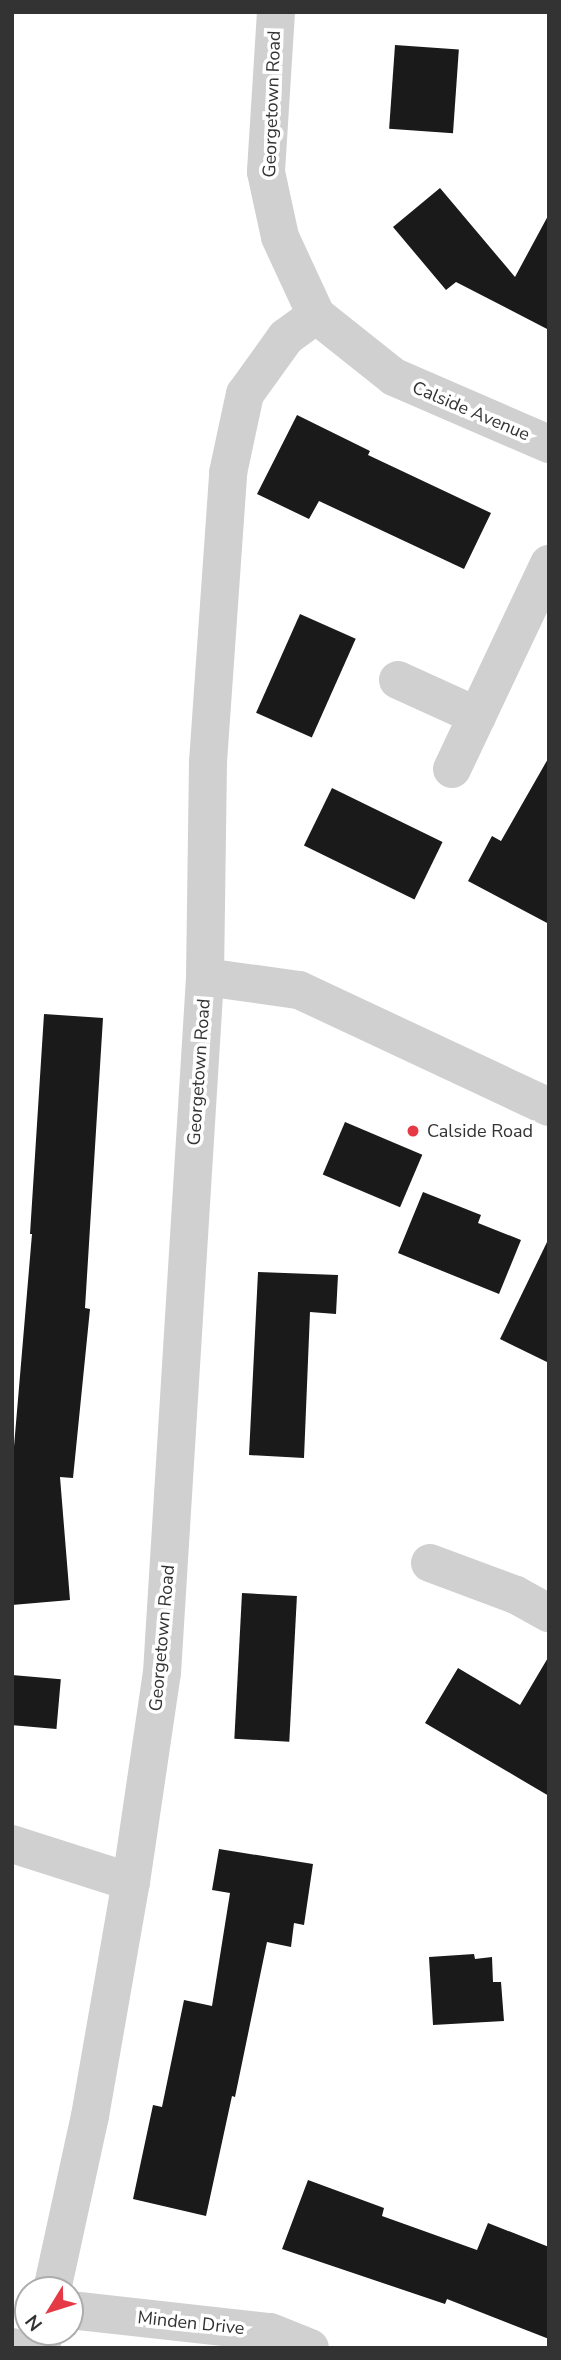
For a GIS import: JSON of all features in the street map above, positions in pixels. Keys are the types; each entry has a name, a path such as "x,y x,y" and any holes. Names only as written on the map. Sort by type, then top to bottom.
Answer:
{"street":[{"name":"Georgetown Road","path":"55,2276 90,2116 131,1882 162,1673 205,978 208,762 228,473 245,394 286,337 316,315 280,237 266,172 275,12"},
{"name":"Calside Avenue","path":"316,315 394,377 549,444"},
{"path":"452,769 549,564"},
{"path":"398,680 477,716"},
{"path":"205,978 299,990 549,1107"},
{"path":"430,1563 516,1595 549,1613"},
{"path":"12,1844 131,1882"},
{"name":"Minden Drive","path":"84,2312 270,2332 310,2348"}],"building":[{"path":"395,45 459,49 453,133 389,129"},
{"path":"440,188 515,277 549,214 549,330 456,282 446,290 393,227"},
{"path":"297,415 370,451 368,455 491,513 464,569 319,501 309,519 257,494"},
{"path":"300,614 356,639 312,737 256,713"},
{"path":"549,757 549,924 468,881 492,836 501,841"},
{"path":"332,788 443,842 414,899 304,846"},
{"path":"44,1014 103,1018 85,1308 90,1309 73,1478 60,1477 70,1600 12,1605 12,1470 32,1234"},
{"path":"345,1122 422,1155 400,1207 323,1174"},
{"path":"423,1192 481,1215 478,1223 521,1240 499,1294 398,1253"},
{"path":"549,1238 549,1363 500,1339"},
{"path":"258,1272 338,1275 336,1314 310,1312 304,1458 249,1455"},
{"path":"242,1593 297,1596 289,1742 234,1739"},
{"path":"549,1656 549,1796 425,1723 458,1668 520,1705"},
{"path":"12,1675 61,1679 56,1729 12,1725"},
{"path":"219,1849 313,1864 304,1925 294,1923 291,1947 267,1942 235,2097 232,2096 206,2216 133,2199 153,2105 162,2107 184,2000 212,2006 230,1893 212,1890"},
{"path":"474,1954 475,1959 492,1957 493,1982 501,1982 504,2021 433,2025 429,1957"},
{"path":"308,2180 384,2208 382,2216 477,2250 488,2223 549,2247 549,2339 447,2299 445,2304 282,2249"}],"place":[{"name":"Calside Road","path":"413,1131"}]}
